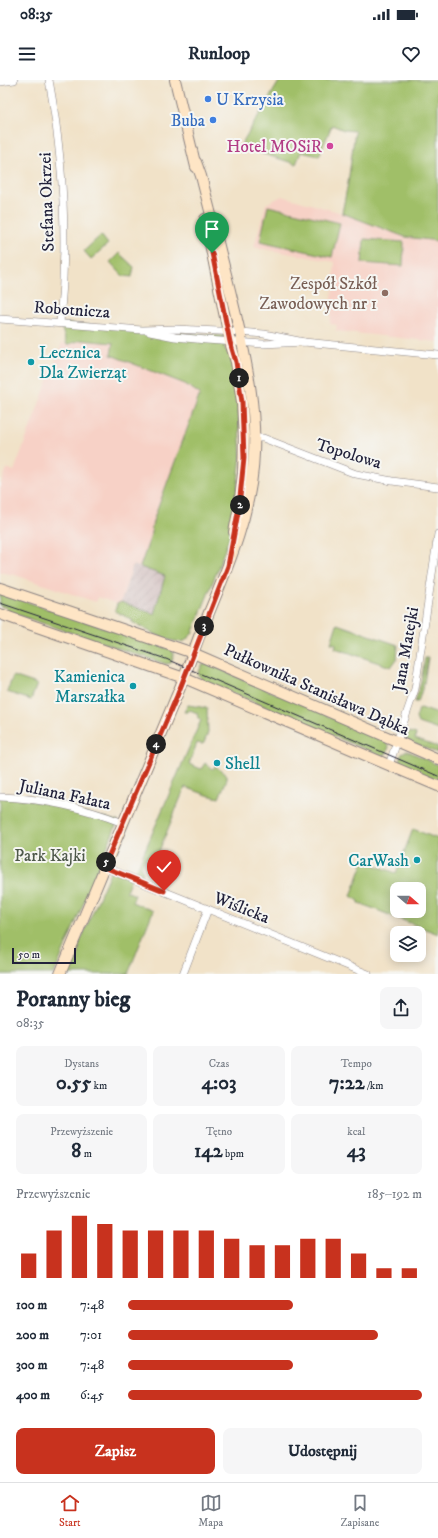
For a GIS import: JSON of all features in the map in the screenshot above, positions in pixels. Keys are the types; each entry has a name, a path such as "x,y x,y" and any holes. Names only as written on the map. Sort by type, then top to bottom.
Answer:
{"main road":[{"path":"60,974 184,678 238,539 250,494 254,438 253,403 240,332 175,80"},
{"path":"196,162 201,196 230,342 236,362 243,419 244,458 242,490 228,566"},
{"name":"Pułkownika Stanisława Dąbka","path":"0,588 193,653 438,760"},
{"path":"0,614 184,678 438,786"}],"street":[{"path":"0,82 14,80"},
{"name":"Stefana Okrzei","path":"49,80 58,137 64,207 64,265 60,323"},
{"name":"Robotnicza","path":"0,319 142,330 175,329 228,331 264,334 304,342 438,355"},
{"name":"Robotnicza","path":"142,330 175,337 242,343 263,344 304,342"},
{"name":"Topolowa","path":"254,438 263,438 356,474 392,481 438,487"},
{"name":"Jana Matejki","path":"389,765 415,689 438,534"},
{"name":"Juliana Fałata","path":"0,797 53,803 106,816 123,823"},
{"name":"Wiślicka","path":"104,867 368,974"},
{"path":"182,974 208,909"}],"shaded area":[{"name":"Zespół Szkół Zawodowych nr 1","path":"282,196 342,213 405,237 438,241 438,342 336,331 337,325 330,324 335,262 254,247 266,204"},
{"path":"81,340 113,343 111,355 185,384 200,394 153,521 150,538 140,567 133,565 121,602 117,604 98,597 96,602 15,575 0,572 0,486 7,468 14,471 62,343 67,345"},
{"path":"133,565 166,576 154,614 121,602"}],"green space":[{"path":"280,80 438,80 438,241 405,237 342,213 348,183 355,131 344,130 332,125 319,156 301,152 296,164 241,147"},
{"path":"268,206 340,223 332,257 260,241"},
{"path":"101,235 108,244 91,259 84,251"},
{"path":"364,239 404,242 403,266 362,263"},
{"path":"119,253 134,267 132,277 123,276 110,262"},
{"path":"60,323 223,336 225,349 229,353 236,374 241,456 234,517 228,541 211,587 192,634 185,641 173,641 158,636 115,611 117,604 121,602 154,614 165,576 140,567 150,538 153,521 200,394 185,384 111,355 113,343 81,340 67,345"},
{"path":"0,593 172,650 174,655 171,663 166,664 9,612 5,607 0,606"},
{"path":"337,624 398,645 397,659 391,667 335,648 336,644 331,643"},
{"path":"425,658 428,658 424,683 418,702 415,702 421,682"},
{"path":"208,664 385,741 389,747 386,754 381,756 202,680 198,674 202,665"},
{"path":"13,676 37,684 31,700 7,692"},
{"path":"188,705 207,708 208,732 204,743 197,743 189,764 201,769 205,763 213,769 215,766 227,775 227,779 219,798 185,787 155,861 146,857 141,868 143,873 141,876 130,870 136,871 201,720 198,718 197,713 190,710 188,712 184,712"},
{"path":"421,708 438,714 438,730 418,723 416,718 419,709"},
{"path":"409,732 416,734 415,739 438,747 438,753 408,741 406,737"},
{"path":"405,751 438,765 438,781 400,763 402,753"},
{"name":"Park Kajki","path":"0,797 25,799 118,821 54,974 0,974"},
{"path":"413,829 438,839 438,934 426,929 426,926 418,926 397,918 426,918 426,882 390,882 390,915 359,903 359,901 351,896 364,861 396,873"},
{"path":"111,870 131,878 126,891 135,895 132,902 153,911 128,974 66,974"}],"tram line":[{"path":"0,603 166,659 438,776"}],"place":[{"name":"U Krzysia","path":"208,99"},
{"name":"Buba","path":"213,120"},
{"name":"Hotel MOSiR","path":"330,146"},
{"name":"Zespół Szkół Zawodowych nr 1","path":"385,293"},
{"name":"Lecznica Dla Zwierząt","path":"31,362"},
{"name":"Kamienica Marszałka","path":"133,686"},
{"name":"Shell","path":"217,763"},
{"name":"CarWash","path":"417,860"}],"route":[{"path":"164,891 104,867 177,696 199,636 228,566 242,490 244,458 243,419 239,376 232,352 212,253"}]}
